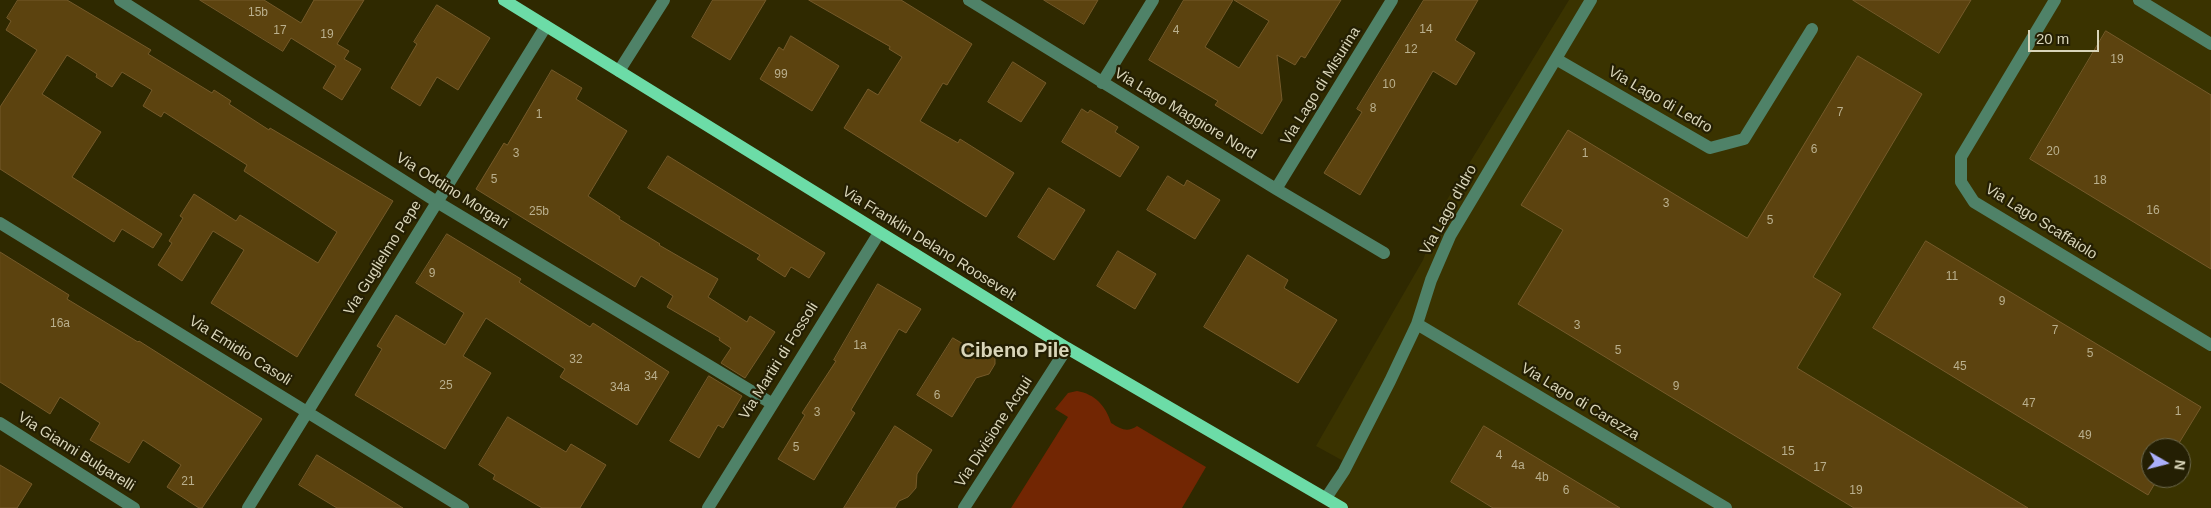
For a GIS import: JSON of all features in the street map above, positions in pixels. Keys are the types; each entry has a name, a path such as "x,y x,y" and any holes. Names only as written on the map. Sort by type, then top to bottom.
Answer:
{"main road":[{"name":"Via Franklin Delano Roosevelt","path":"504,0 1067,348 1342,508"}],"street":[{"name":"Via Oddino Morgari","path":"120,0 437,202 771,403"},
{"path":"618,71 664,0"},
{"name":"Via Lago Maggiore Nord","path":"969,0 1102,83 1384,253"},
{"path":"1102,83 1152,0"},
{"name":"Via Lago di Misurina","path":"1276,189 1392,0"},
{"name":"Via Lago d'Idro","path":"1326,498 1344,471 1417,324 1431,280 1450,236 1591,0"},
{"name":"Via Lago Scaffaiolo","path":"2055,0 1961,157 1962,182 1974,202 2211,345"},
{"path":"2139,0 2210,41"},
{"name":"Via Guglielmo Pepe","path":"248,508 546,26"},
{"name":"Via Lago di Ledro","path":"1556,59 1710,148 1744,139 1812,29"},
{"name":"Via Emidio Casoli","path":"0,223 463,508"},
{"name":"Via Martiri di Fossoli","path":"708,508 771,403 879,233"},
{"name":"Via Lago di Carezza","path":"1417,324 1726,508"},
{"name":"Via Divisione Acqui","path":"964,508 1067,348"},
{"name":"Via Gianni Bulgarelli","path":"0,423 134,508"}],"shaded area":[{"path":"1569,0 2211,0 2211,508 1345,508 1326,498 1347,463 1316,446 1423,260 1442,208"},
{"path":"1077,391 1089,395 1099,402 1106,411 1111,423 1127,430 1137,426 1206,467 1182,508 1011,508 1068,417 1055,409 1068,393"}],"building":[{"path":"18,0 67,0 151,50 148,54 212,93 214,90 231,101 229,104 269,130 270,128 393,201 297,357 211,303 244,250 213,231 182,281 158,265 172,243 169,241 183,218 180,216 194,194 236,221 240,215 318,263 337,232 244,171 247,165 164,112 161,117 143,106 152,90 122,72 112,87 96,77 97,74 67,55 42,94 101,132 72,177 162,234 153,248 122,229 114,242 0,169 0,107 37,50 6,30 11,21 7,18"},
{"path":"200,0 264,0 301,23 314,0 364,0 337,44 349,51 344,59 361,69 342,100 323,88 336,66 291,38 283,51"},
{"path":"713,0 766,0 730,60 692,37"},
{"path":"809,0 901,0 972,44 947,85 943,83 920,121 958,143 960,139 1014,173 986,217 844,128 868,89 878,95 902,57 889,49 890,47"},
{"path":"1044,0 1098,0 1084,24"},
{"path":"1184,0 1233,0 1205,47 1239,68 1269,21 1234,0 1341,0 1305,58 1301,56 1295,65 1277,55 1282,100 1262,134 1215,105 1218,101 1149,60"},
{"path":"1424,0 1478,0 1455,40 1475,53 1456,85 1433,71 1360,195 1324,173 1362,112 1357,109"},
{"path":"1853,0 1971,0 1939,53"},
{"path":"437,5 490,38 458,90 437,77 420,106 391,88 417,44 414,42"},
{"path":"2106,31 2211,95 2211,269 2030,159"},
{"path":"791,36 839,66 812,111 760,79 779,47 783,50"},
{"path":"1858,56 1922,94 1813,277 1841,294 1797,368 2028,508 1854,508 1518,304 1563,230 1521,205 1568,130 1747,238"},
{"path":"1013,62 1046,83 1021,122 988,102"},
{"path":"552,70 582,88 576,99 627,131 588,196 659,245 718,279 708,297 747,322 750,316 775,332 745,378 721,363 731,348 719,340 720,338 667,307 673,296 641,276 635,287 476,189 504,143 507,145"},
{"path":"1082,109 1088,113 1090,110 1118,127 1115,132 1139,147 1120,177 1062,142"},
{"path":"668,156 825,253 809,278 791,267 785,277 757,259 760,255 648,188"},
{"path":"1168,176 1184,186 1187,180 1220,200 1195,239 1147,210"},
{"path":"1049,188 1085,210 1054,260 1018,237"},
{"path":"447,234 521,279 519,282 590,327 593,323 669,372 637,425 560,377 565,369 486,318 463,356 491,373 445,449 355,395 382,349 377,346 396,315 445,345 464,313 416,283"},
{"path":"1926,241 2201,407 2182,438 2141,438 2141,488 2152,488 2148,495 1873,328"},
{"path":"1118,251 1156,274 1135,309 1097,286"},
{"path":"0,252 69,295 67,299 139,341 262,419 202,508 199,508 167,487 181,465 143,440 129,463 90,440 100,423 60,397 50,414 0,382"},
{"path":"1248,255 1288,280 1284,288 1337,320 1298,383 1204,327"},
{"path":"878,284 921,309 906,333 899,329 851,410 855,413 814,480 778,459 805,415 802,413 836,361 834,360"},
{"path":"953,338 965,345 979,344 990,348 995,358 995,364 989,374 976,378 952,417 917,395"},
{"path":"709,376 742,396 723,428 718,425 699,458 670,441"},
{"path":"508,417 566,452 571,444 606,465 580,508 542,508 493,479 495,475 479,465"},
{"path":"895,426 932,450 917,474 916,488 908,497 899,501 895,508 844,508"},
{"path":"1484,426 1620,508 1493,508 1451,482"},
{"path":"317,455 403,508 337,508 299,485"},
{"path":"0,465 32,484 17,508 0,508"}],"district":[{"name":"Cibeno Pile","path":"1015,351"}]}
